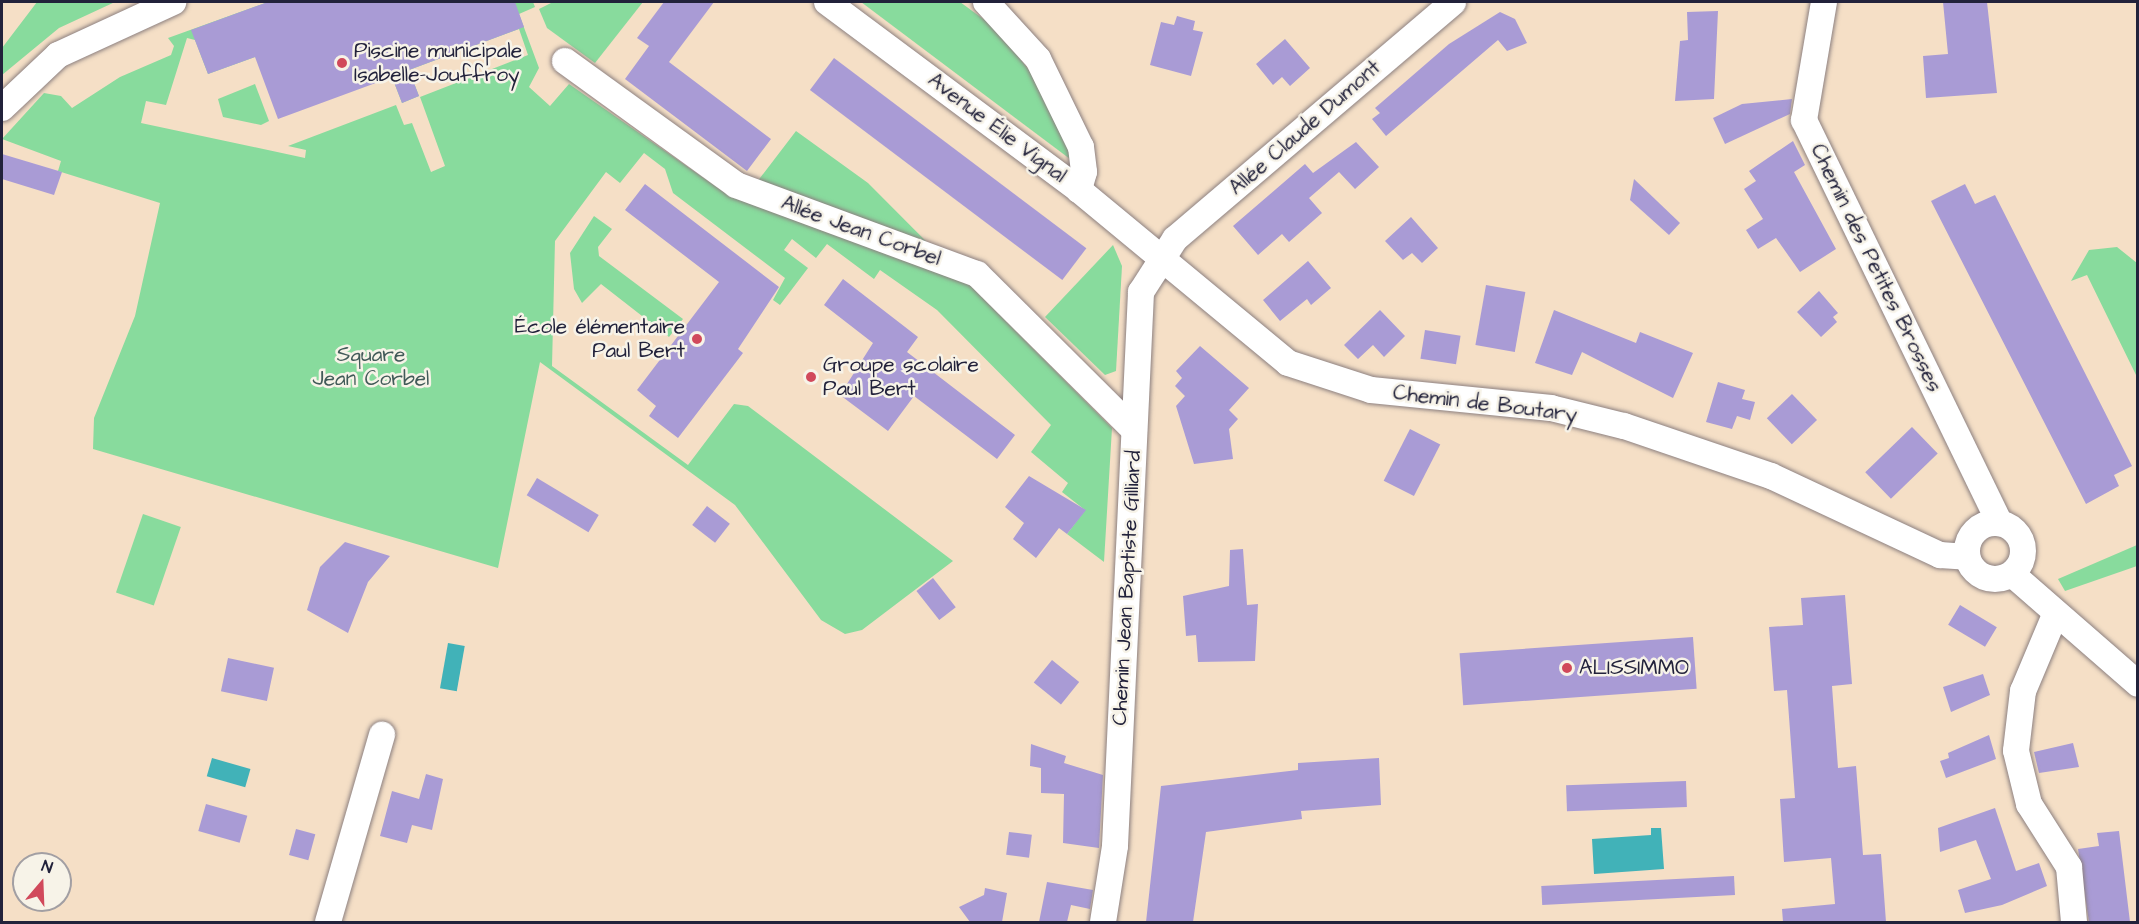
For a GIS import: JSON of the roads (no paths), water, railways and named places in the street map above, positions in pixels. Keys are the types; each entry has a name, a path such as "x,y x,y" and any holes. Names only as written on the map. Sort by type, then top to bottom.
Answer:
{"street":[{"path":"2,108 58,55 173,2"},
{"name":"Avenue Élie Vignal","path":"827,2 1079,190 1162,258"},
{"path":"986,2 1025,40 1076,137 1084,172 1079,190"},
{"name":"Allée Claude Dumont","path":"1162,258 1175,239 1453,2"},
{"name":"Chemin des Petites Brosses","path":"1824,2 1804,120 2000,524"},
{"name":"Allée Jean Corbel","path":"565,61 736,185 977,274 1134,430"},
{"name":"Chemin Jean Baptiste Gilliard","path":"1103,922 1115,846 1141,292 1162,258"},
{"name":"Chemin de Boutary","path":"1162,258 1288,363 1312,374 1382,392 1551,408 1624,426 1771,476 1940,555 1967,557"},
{"path":"1989,523 2000,524 2011,527 2024,545 2012,574 2001,579 1979,575 1967,557 1971,535 1989,523"},
{"path":"2012,574 2055,615 2138,684"},
{"path":"2055,615 2023,691 2016,751 2029,804 2068,867 2074,922"},
{"path":"328,922 382,735"}],"water":[{"path":"448,643 465,646 457,691 440,688"},
{"path":"212,758 250,769 245,787 207,776"},
{"path":"1651,828 1661,828 1664,869 1594,874 1592,839 1651,835"}],"place":[{"name":"Piscine municipale Isabelle-Jouffroy","path":"342,63"},
{"name":"École élémentaire Paul Bert","path":"697,339"},
{"name":"Groupe scolaire Paul Bert","path":"811,377"},
{"name":"ALISSIMMO","path":"1567,668"}],"park label":[{"name":"Square Jean Corbel","path":"371,367"}]}
